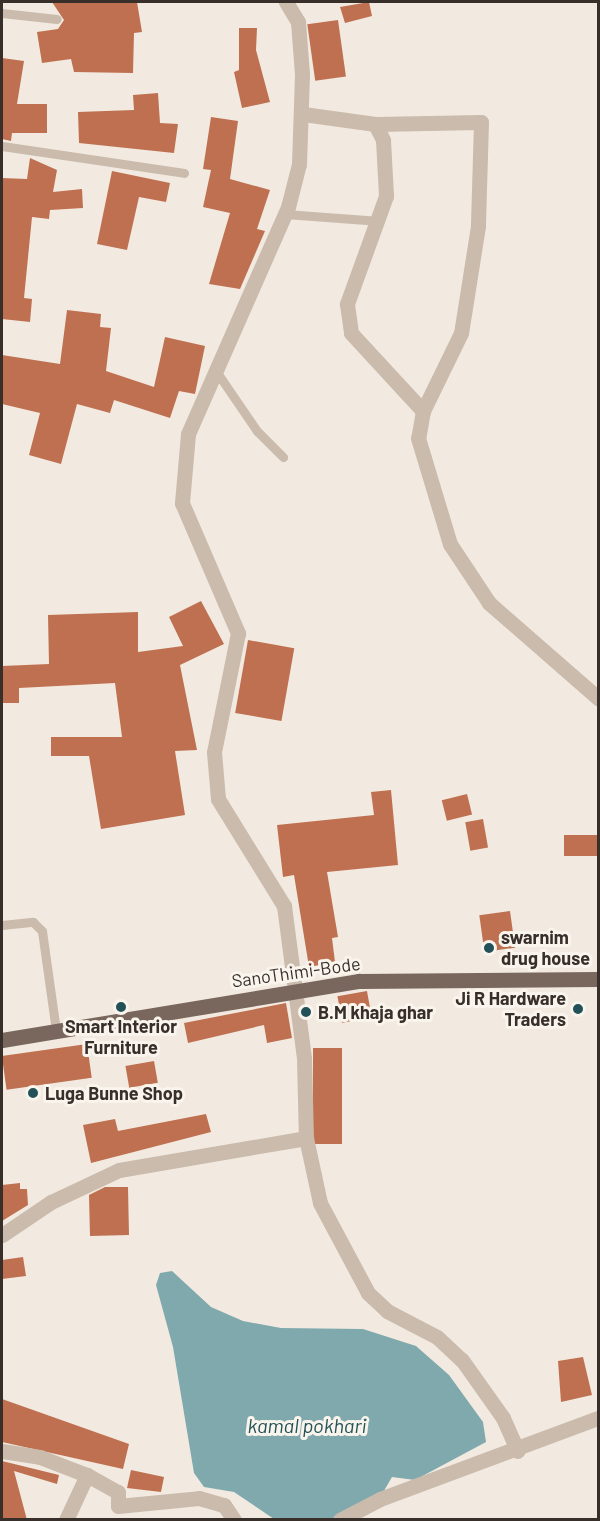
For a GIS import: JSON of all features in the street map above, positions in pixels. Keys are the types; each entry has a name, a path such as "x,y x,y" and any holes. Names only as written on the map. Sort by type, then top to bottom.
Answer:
{"main road":[{"name":"SanoThimi-Bode","path":"2,1040 359,981 598,979"}],"street":[{"path":"286,2 298,22 303,114 299,164 285,214 188,434 182,503 238,633 214,752 218,799 284,906 296,992 306,1138 320,1203 368,1293 387,1311 437,1337 462,1360 503,1418 518,1451"},
{"path":"303,114 375,124 481,122 478,226 461,333 423,411 418,438 450,544 489,603 598,698"},
{"path":"375,124 383,140 386,196 380,220 347,304 351,333 423,411"},
{"path":"2,1235 51,1202 119,1170 306,1138"},
{"path":"340,1520 380,1499 518,1451 598,1418"},
{"path":"2,1450 40,1457 87,1475 118,1492 118,1506 199,1498 224,1505 234,1520"},
{"path":"66,1520 87,1475"}],"lane":[{"path":"2,13 57,19"},
{"path":"2,146 184,173"},
{"path":"285,214 380,220"},
{"path":"216,371 257,431 283,456"},
{"path":"2,925 33,922 42,931 56,1031"}],"water":[{"name":"kamal pokhari","path":"172,1271 211,1307 243,1321 281,1328 363,1329 416,1346 449,1375 483,1422 486,1442 415,1480 392,1477 381,1496 331,1519 274,1519 234,1492 204,1487 194,1473 173,1347 156,1285 160,1273"}],"building":[{"path":"52,2 137,2 142,32 134,33 133,73 74,72 71,59 42,63 37,32 58,29 64,20"},
{"path":"369,2 372,16 345,23 340,7"},
{"path":"338,20 346,76 315,81 307,24"},
{"path":"239,28 257,28 256,50 270,102 242,108 234,72 239,70"},
{"path":"2,58 24,61 17,104 47,104 47,133 12,133 11,141 2,139"},
{"path":"158,93 160,123 178,124 174,153 79,143 78,112 134,110 133,95"},
{"path":"211,117 238,121 230,179 270,190 257,229 265,231 240,289 209,284 230,213 203,207 211,170 203,169"},
{"path":"30,158 57,170 53,192 82,189 83,208 50,210 49,219 32,217 24,298 32,299 30,322 2,319 2,178 27,179"},
{"path":"112,171 170,183 166,202 139,197 127,250 97,244"},
{"path":"67,310 101,314 100,327 111,328 106,371 154,387 165,337 205,346 195,394 179,391 170,418 114,400 110,413 77,404 61,464 29,455 40,413 2,404 2,355 60,364"},
{"path":"201,601 224,644 180,665 197,750 175,751 185,815 101,829 89,756 51,756 51,737 122,737 115,683 19,688 19,703 2,703 2,666 49,664 48,615 138,612 138,652 183,646 169,617"},
{"path":"248,640 294,648 281,721 235,713"},
{"path":"391,790 398,865 327,872 338,937 332,938 335,962 309,967 294,875 283,877 277,825 374,815 371,792"},
{"path":"467,794 472,814 447,821 442,800"},
{"path":"483,819 488,848 470,851 465,822"},
{"path":"564,835 598,835 598,856 564,856"},
{"path":"510,911 515,948 484,952 479,915"},
{"path":"367,991 372,1018 342,1023 337,996"},
{"path":"286,1003 292,1038 267,1043 264,1025 188,1043 184,1023"},
{"path":"87,1044 92,1078 7,1090 2,1056"},
{"path":"313,1048 342,1048 342,1144 313,1144"},
{"path":"154,1061 158,1083 129,1088 125,1066"},
{"path":"206,1114 211,1132 91,1163 83,1125 115,1119 118,1131"},
{"path":"20,1183 20,1189 27,1189 28,1205 2,1221 2,1185"},
{"path":"105,1187 128,1187 129,1235 90,1236 89,1195"},
{"path":"23,1257 26,1276 2,1279 2,1260"},
{"path":"583,1357 592,1395 561,1402 558,1361"},
{"path":"2,1399 129,1444 123,1469 2,1442"},
{"path":"2,1461 59,1475 57,1484 14,1471 27,1520 2,1520"},
{"path":"131,1470 164,1477 161,1492 127,1488"}],"place":[{"name":"swarnim drug house","path":"489,948"},
{"name":"Smart Interior Furniture","path":"121,1007"},
{"name":"Ji R Hardware Traders","path":"578,1009"},
{"name":"B.M khaja ghar","path":"306,1012"},
{"name":"Luga Bunne Shop","path":"33,1093"}]}
